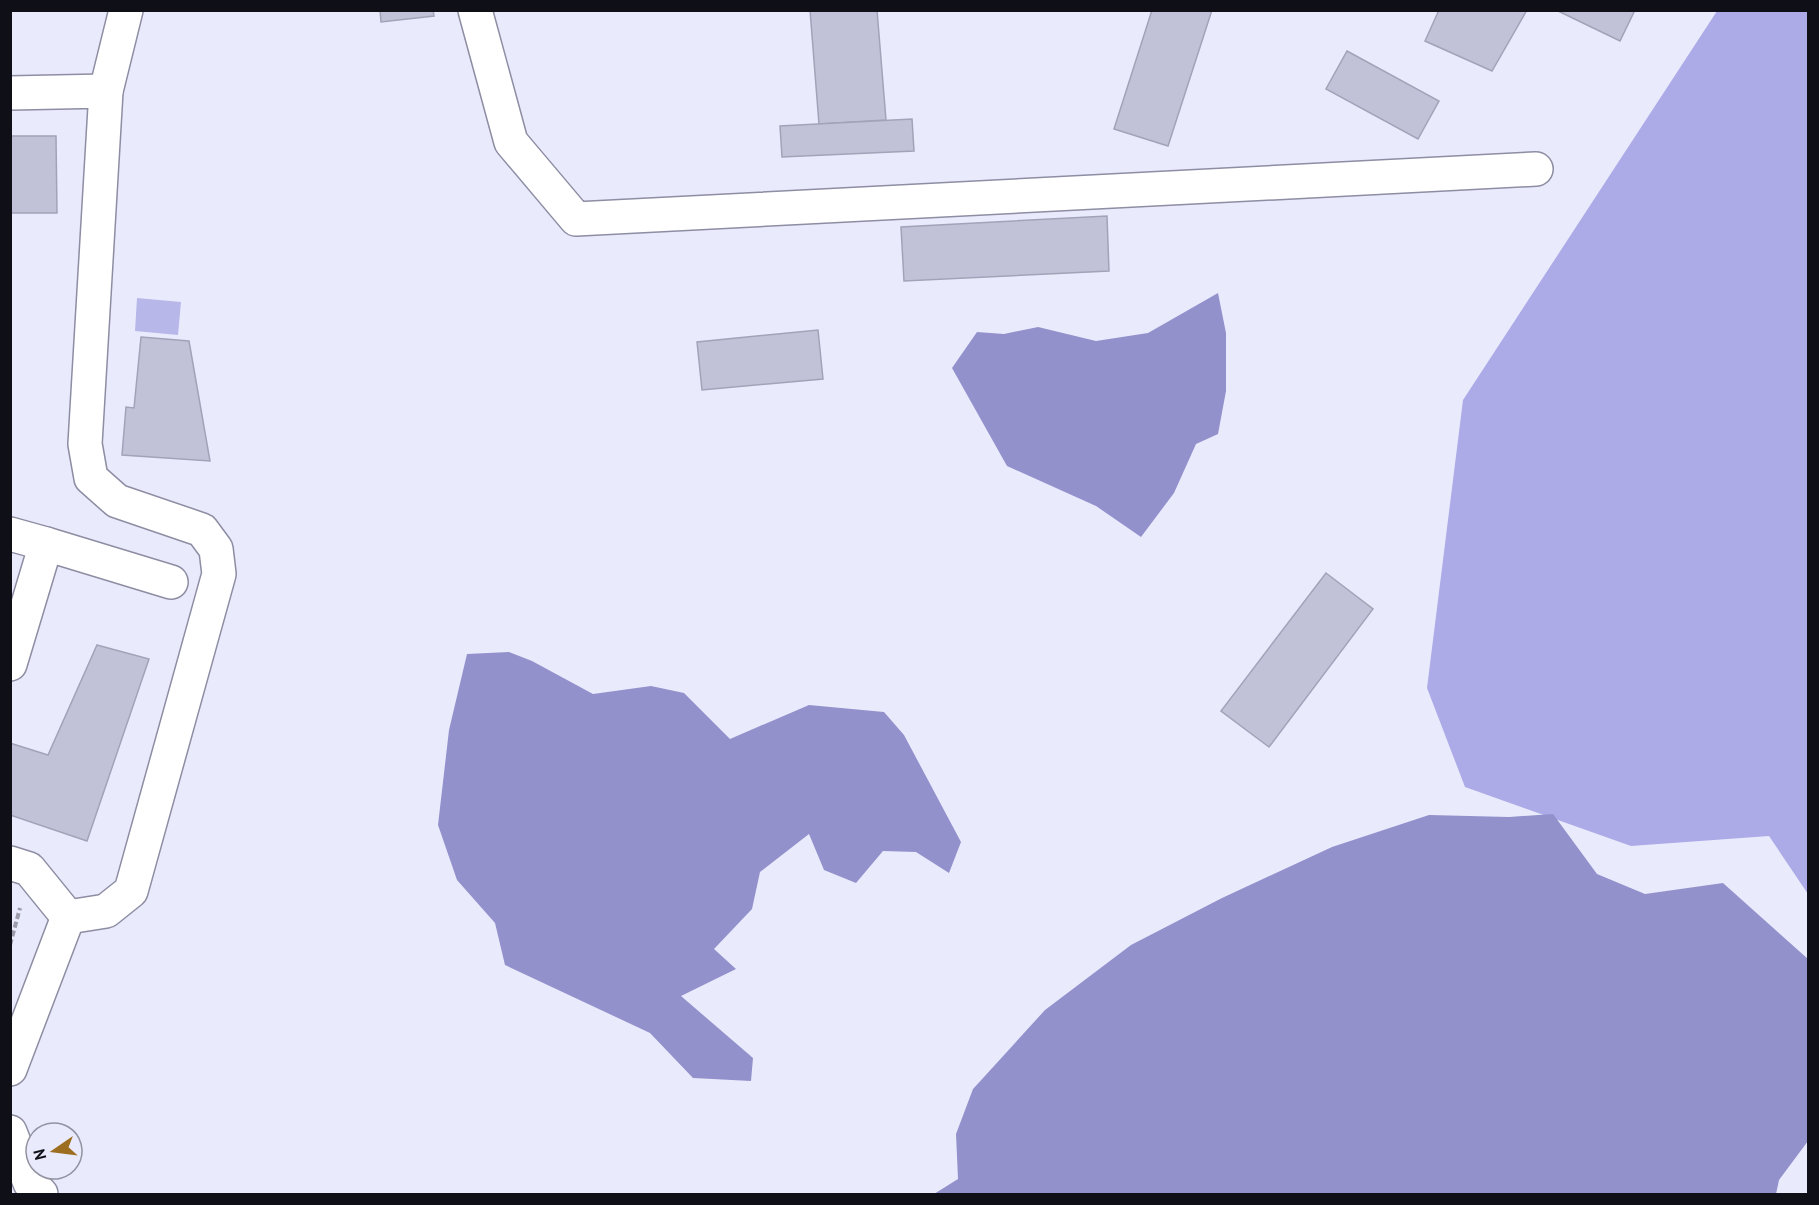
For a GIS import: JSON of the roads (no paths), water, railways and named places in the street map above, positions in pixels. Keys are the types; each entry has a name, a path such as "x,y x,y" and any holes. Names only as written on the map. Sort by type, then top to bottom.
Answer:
{"street":[{"path":"68,917 106,911 130,891 219,574 216,549 202,530 117,501 91,478 85,444 106,91 126,10"},
{"path":"475,10 511,142 576,219 1536,169"},
{"path":"10,93 106,91"},
{"path":"10,534 171,582"},
{"path":"10,664 46,544"},
{"path":"10,863 29,869 68,917"},
{"path":"10,1069 68,917"},
{"path":"10,1132 30,1183 41,1194"}]}
